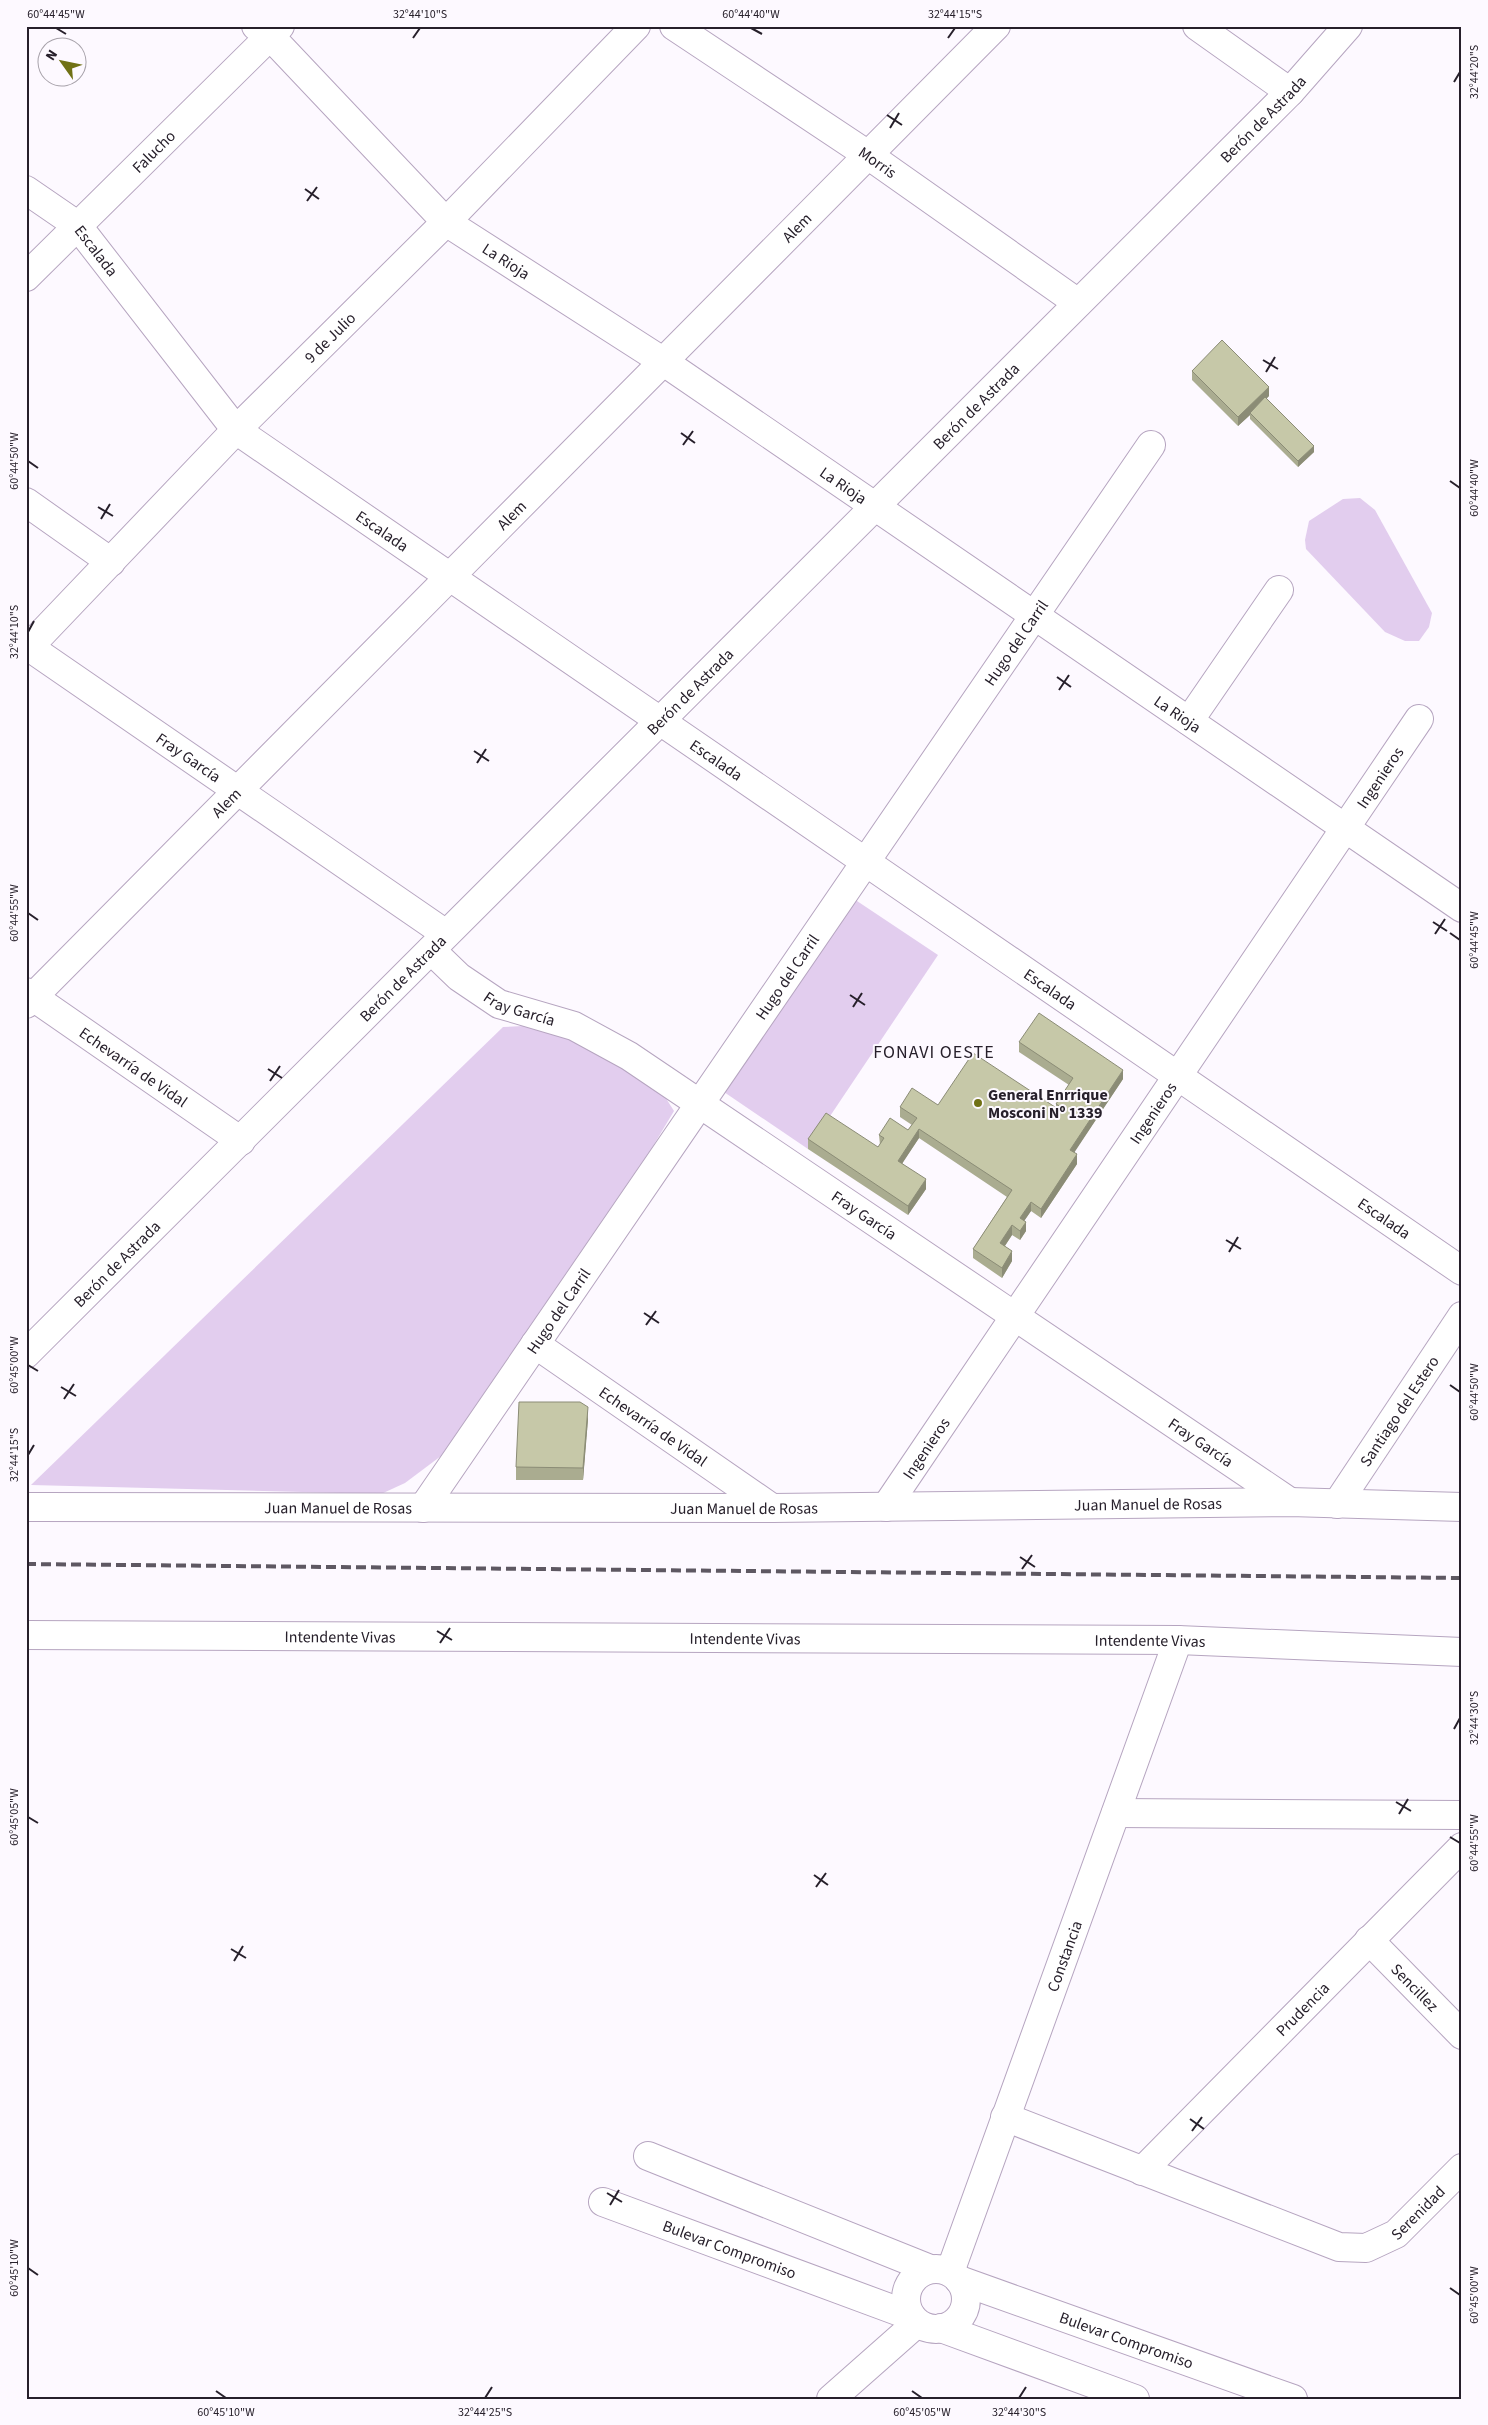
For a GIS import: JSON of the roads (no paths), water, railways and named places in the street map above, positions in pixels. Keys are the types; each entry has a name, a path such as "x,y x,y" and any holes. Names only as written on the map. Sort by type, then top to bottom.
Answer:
{"street":[{"name":"9 de Julio","path":"28,648 236,430 446,222 636,26"},
{"name":"Morris","path":"674,26 868,155 1078,303"},
{"name":"Alem","path":"29,998 239,791 996,26"},
{"path":"1197,26 1290,92"},
{"name":"Berón de Astrada","path":"26,1354 1290,92 1348,26"},
{"name":"La Rioja","path":"269,29 446,222 664,362 1462,908"},
{"name":"Falucho","path":"26,277 269,29"},
{"name":"Escalada","path":"26,190 77,225 236,430 1462,1271"},
{"name":"Hugo del Carril","path":"423,1508 1151,445"},
{"path":"26,502 111,562"},
{"path":"1189,722 1279,590"},
{"name":"Fray García","path":"28,648 239,791 439,942 459,977 499,1004 574,1026 629,1056 1290,1502"},
{"name":"Ingenieros","path":"886,1507 1420,719"},
{"name":"Echevarría de Vidal","path":"29,998 241,1141"},
{"name":"Santiago del Estero","path":"1337,1504 1462,1316"},
{"name":"Echevarría de Vidal","path":"535,1344 772,1508"},
{"name":"Juan Manuel de Rosas","path":"26,1506 772,1508 1290,1502 1462,1507"},
{"name":"Intendente Vivas","path":"26,1635 1178,1640 1462,1652"},
{"name":"Constancia","path":"946,2274 1005,2118 1178,1640"},
{"path":"1116,1813 1462,1815"},
{"name":"Prudencia","path":"1142,2171 1462,1847"},
{"name":"Sencillez","path":"1369,1940 1462,2035"},
{"path":"1005,2118 1142,2171"},
{"name":"Bulevar Compromiso","path":"648,2156 946,2274 1293,2399"},
{"name":"Serenidad","path":"1142,2171 1339,2247 1366,2248 1396,2234 1462,2168"},
{"name":"Bulevar Compromiso","path":"603,2202 1135,2399"},
{"path":"831,2399 923,2322 955,2322 964,2309 966,2299 964,2289 946,2274 921,2273 908,2288 907,2307 923,2322"}],"railway":[{"path":"26,1564 1462,1578"}],"place":[{"name":"General Enrrique Mosconi Nº 1339","path":"978,1103"}],"district":[{"name":"FONAVI OESTE","path":"934,1052"}]}
